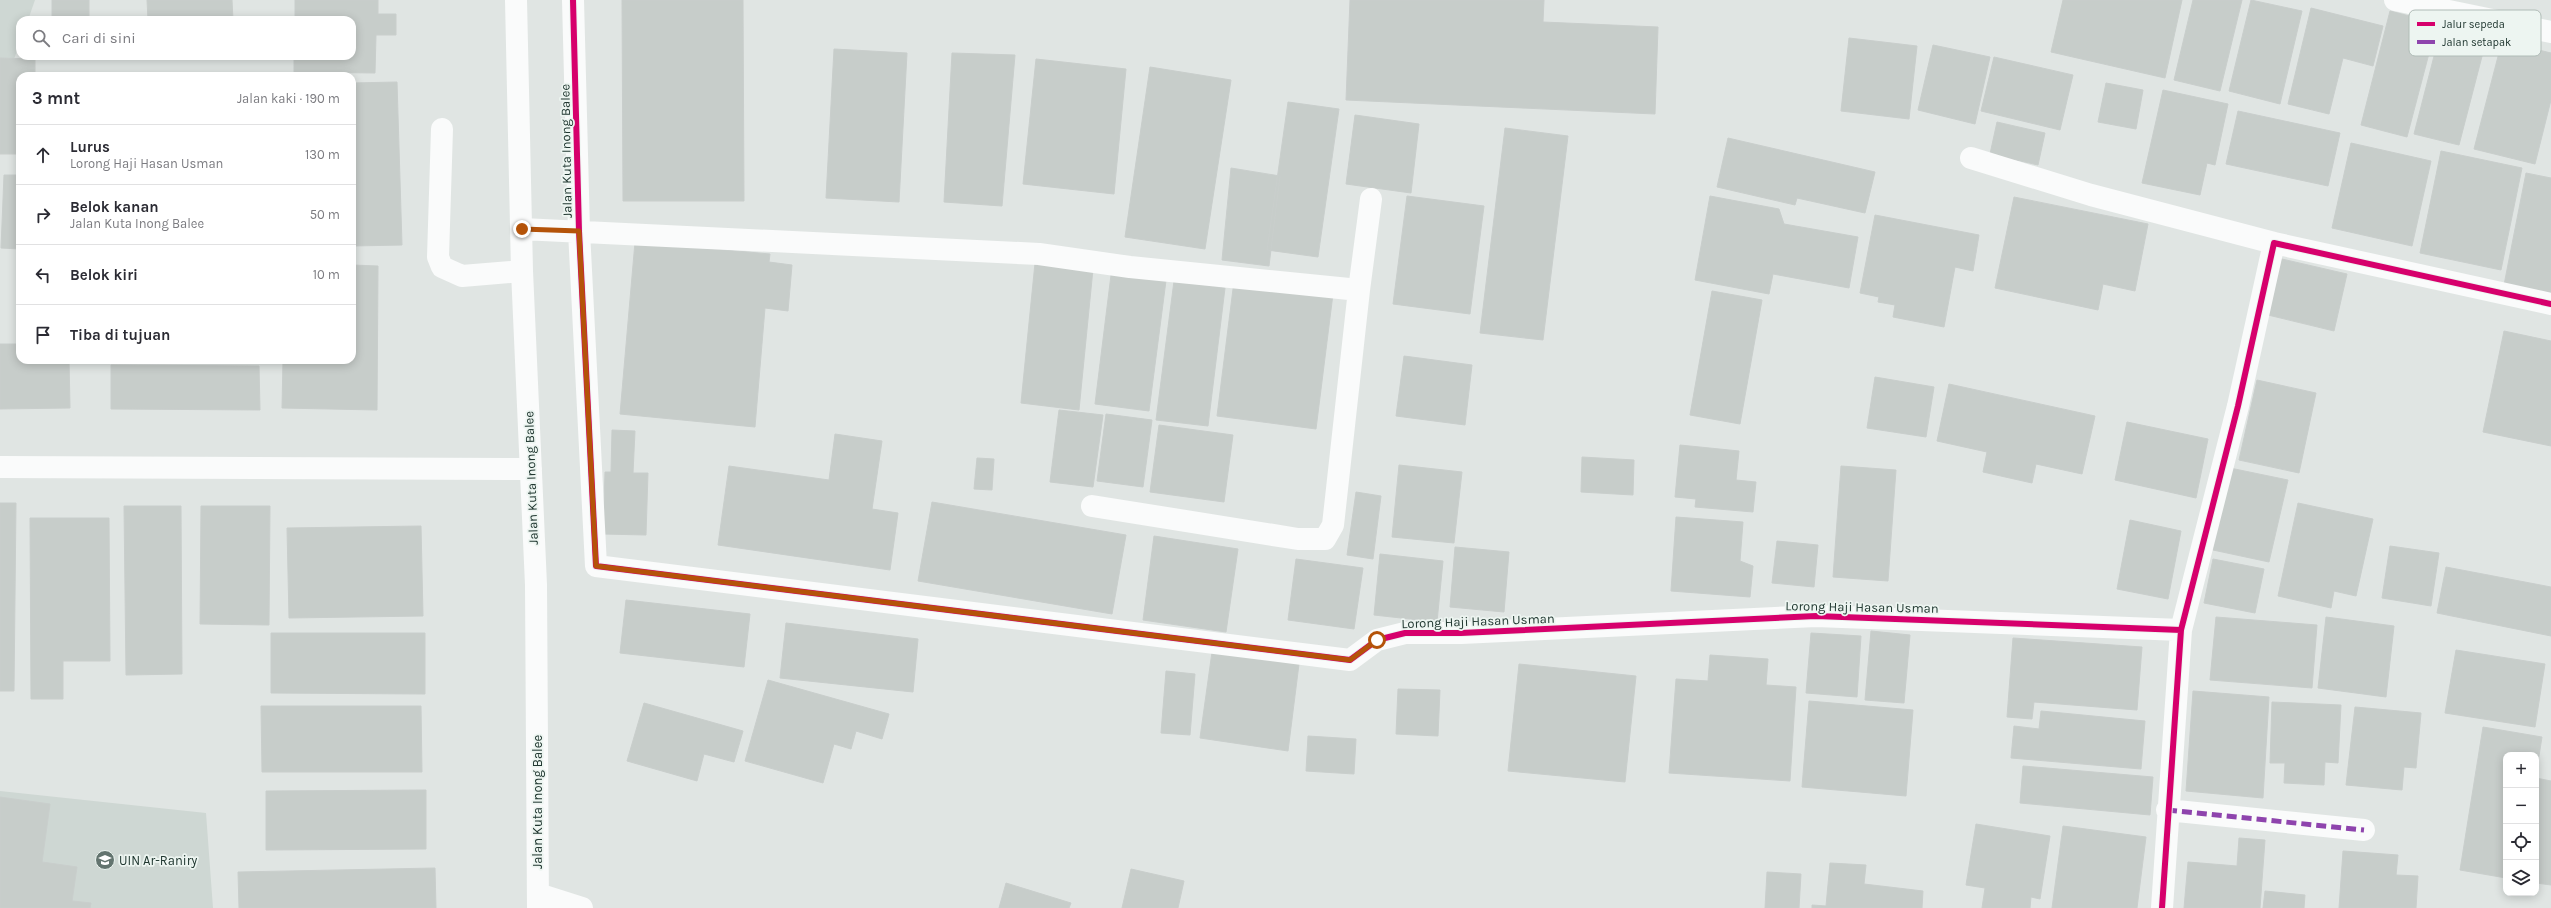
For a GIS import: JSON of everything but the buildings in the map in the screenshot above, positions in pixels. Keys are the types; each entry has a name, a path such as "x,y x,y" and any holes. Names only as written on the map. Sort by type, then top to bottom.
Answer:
{"street":[{"name":"Jalan Kuta Inong Balee","path":"516,0 522,272 536,585 538,901"},
{"name":"Jalan Kuta Inong Balee","path":"574,0 579,231 596,566"},
{"path":"2395,0 2444,10"},
{"path":"2541,30 2551,32"},
{"path":"442,129 438,257 442,267 462,276 522,272"},
{"path":"1971,158 2091,195 2274,243 2551,304"},
{"path":"1092,506 1298,539 1325,539 1333,525 1359,290 1371,199"},
{"path":"522,229 1039,254 1130,267 1359,290"},
{"path":"2162,908 2167,810 2182,630 2238,406 2274,243"},
{"path":"0,467 531,469"},
{"name":"Lorong Haji Hasan Usman","path":"596,566 1350,660 1377,640 1405,633 1461,633 1816,616 2182,630"},
{"path":"2167,810 2364,830"},
{"path":"538,901 582,908"}],"shaded area":[{"path":"0,0 35,0 29,16 16,16 16,54 12,65 0,61"},
{"name":"UIN Ar-Raniry","path":"0,791 206,813 213,908 0,908"}],"marked path":[{"path":"2167,810 2364,830"}],"cycle path":[{"path":"573,0 579,231 596,566 1350,660 1377,640 1405,633 1461,633 1816,616 2181,630"},
{"path":"2162,908 2181,630 2238,406 2274,243 2551,304"}],"place":[{"name":"UIN Ar-Raniry","path":"105,860"}],"route":[{"path":"522,229 579,231 596,566 1350,660 1377,640"}]}
